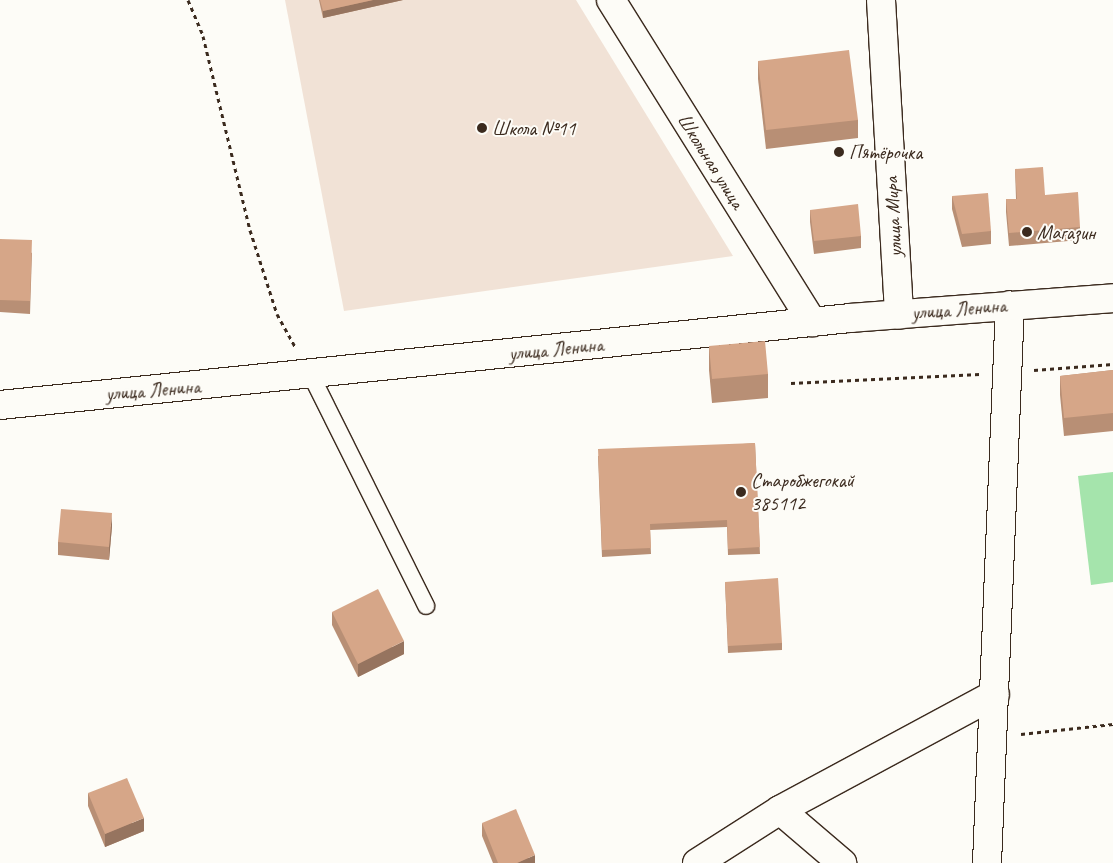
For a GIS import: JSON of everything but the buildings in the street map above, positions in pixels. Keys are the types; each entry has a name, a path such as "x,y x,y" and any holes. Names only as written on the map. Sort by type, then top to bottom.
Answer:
{"street":[{"name":"Школьная улица","path":"611,0 812,322"},
{"name":"улица Мира","path":"881,0 899,314"},
{"name":"улица Ленина","path":"0,405 311,375 812,322 1113,298"},
{"path":"987,863 1010,305"},
{"path":"696,863 780,810 995,694"},
{"path":"780,810 842,863"}],"lane":[{"path":"311,375 426,606"}],"path":[{"path":"188,0 203,36 250,230 277,314 311,375"},
{"path":"791,382 1008,372 1113,364"},
{"path":"993,737 1113,724"}],"shaded area":[{"name":"Школа №11","path":"285,0 576,0 733,256 344,311"}],"green space":[{"path":"1113,472 1113,582 1091,585 1078,476"}],"place":[{"name":"Школа №11","path":"482,128"},
{"name":"Пятёрочка","path":"839,152"},
{"name":"Магазин","path":"1027,232"},
{"name":"Старобжегокай 385112","path":"741,492"}]}
